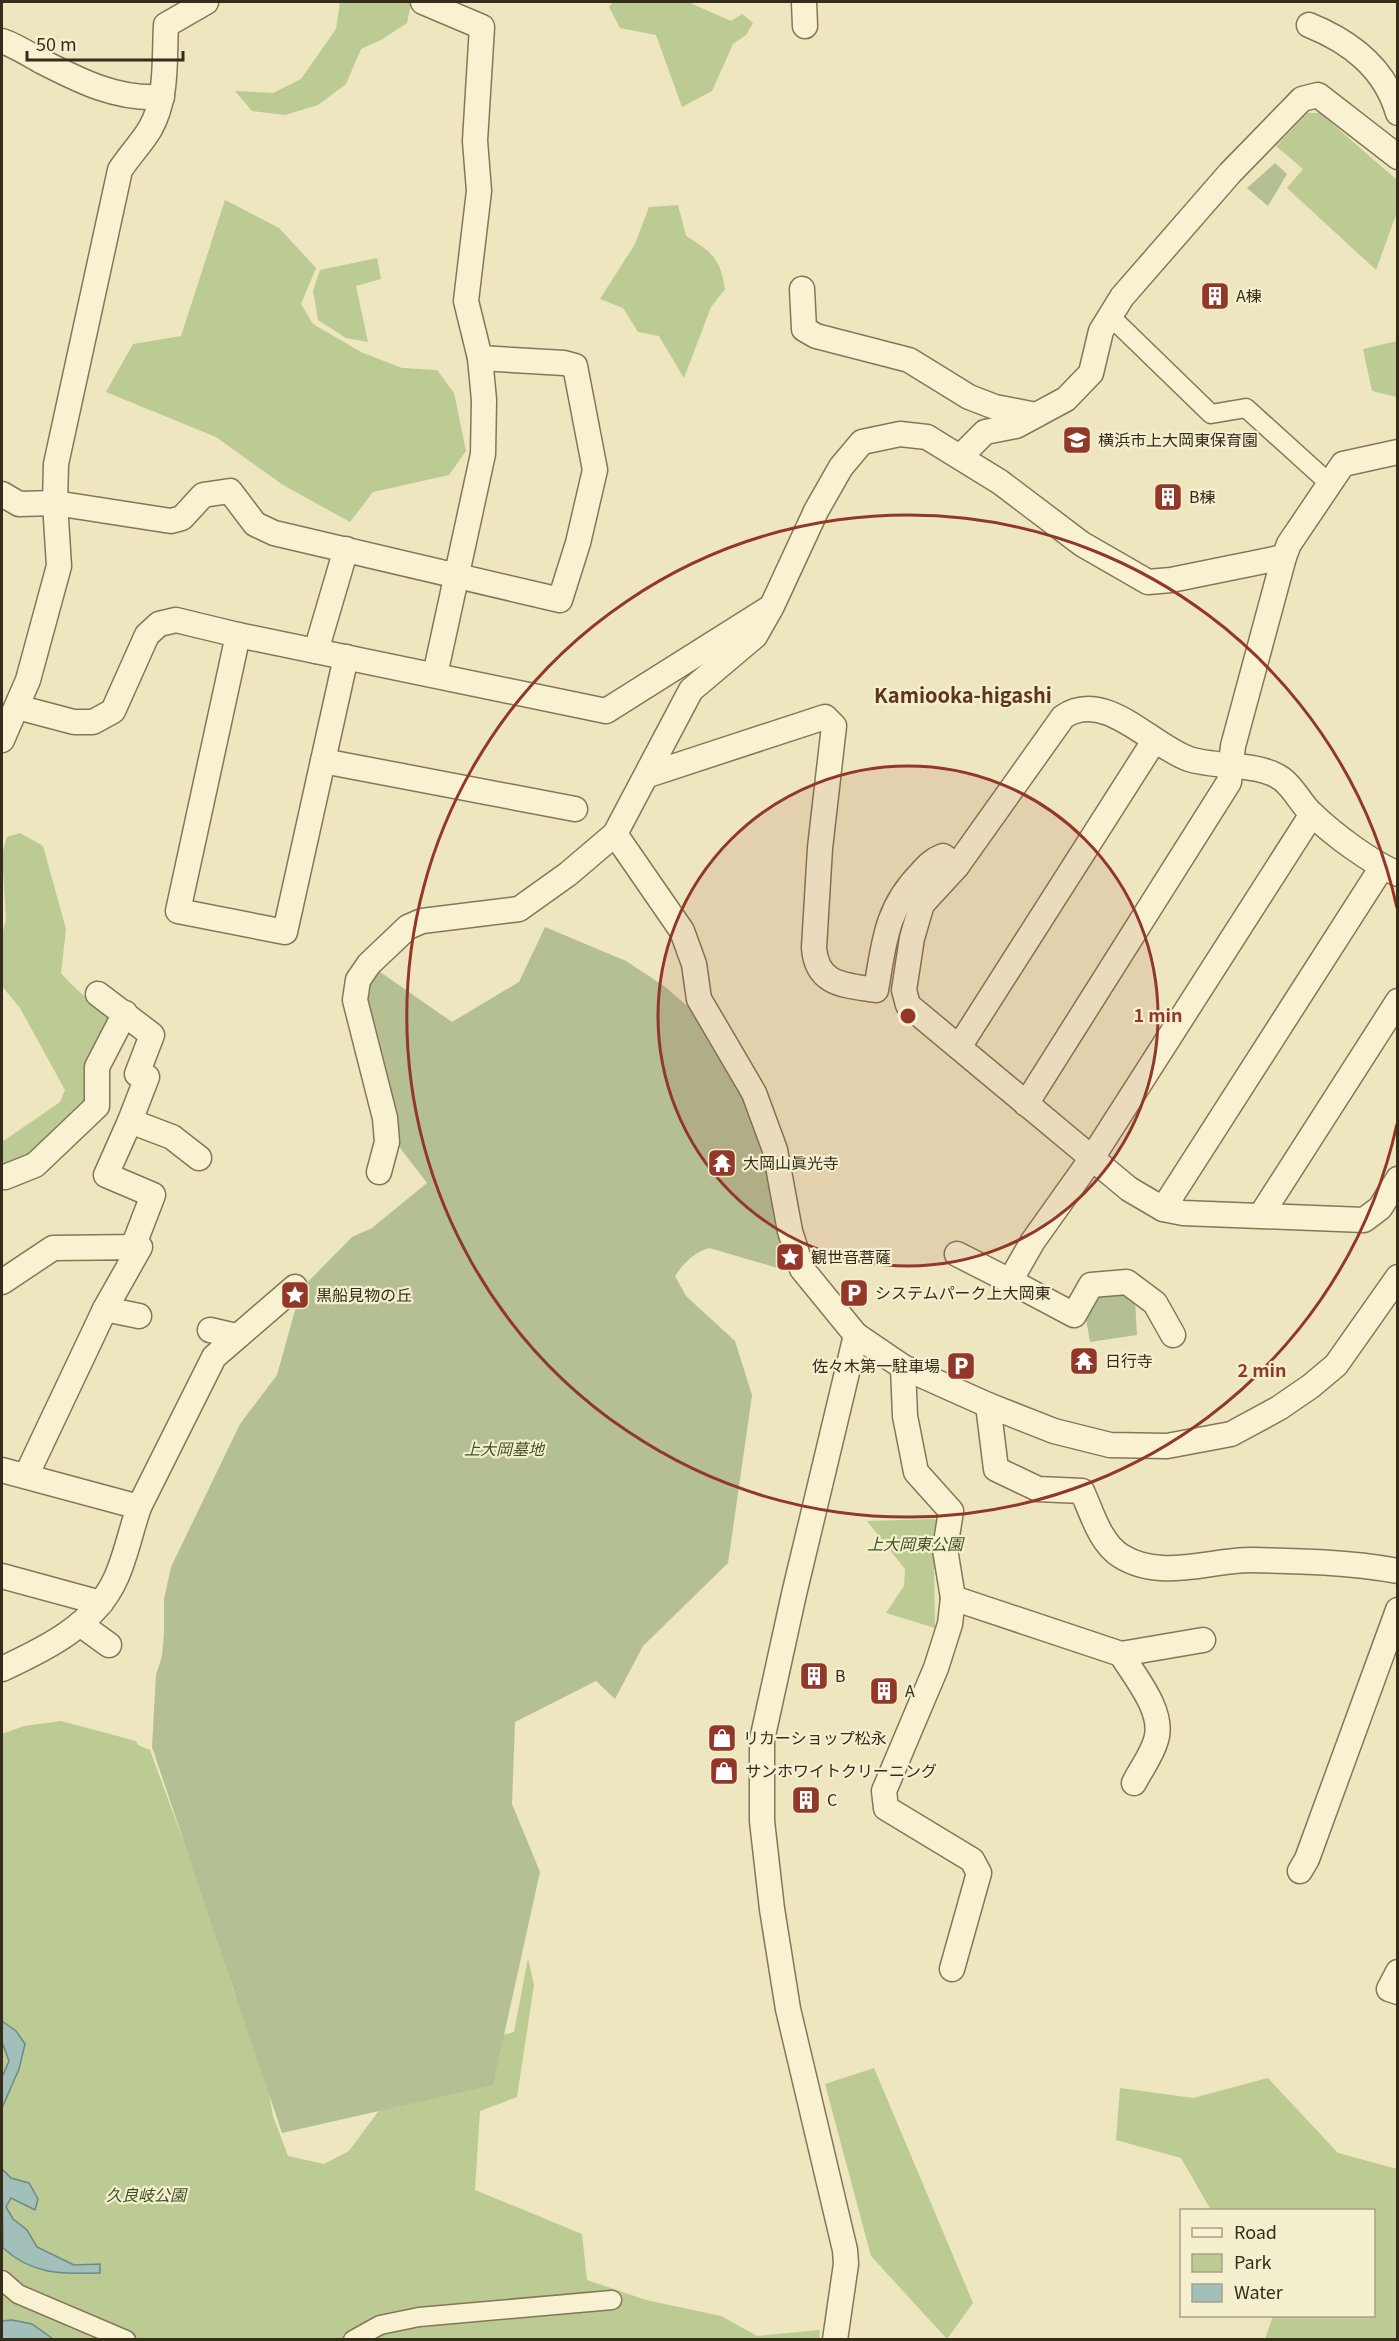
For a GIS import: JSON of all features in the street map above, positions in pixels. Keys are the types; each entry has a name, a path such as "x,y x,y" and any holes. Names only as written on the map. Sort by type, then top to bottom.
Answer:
{"street":[{"path":"2,740 17,707 42,637 59,566 55,503 56,464 120,171 149,131 162,97 166,25 206,2"},
{"path":"423,2 482,27 475,141 479,191 466,301 480,358 484,400 483,454 435,675"},
{"path":"804,2 805,26"},
{"path":"1309,25 1338,37 1368,60 1392,95 1398,113"},
{"path":"2,41 81,81 114,93 146,98 162,97"},
{"path":"960,457 985,432 1016,426 1066,399 1091,373 1101,331 1122,297 1230,173 1302,99 1318,95 1392,150 1398,157"},
{"path":"802,289 804,329 816,336 909,360 969,397 995,407 1036,416"},
{"path":"1110,316 1211,414 1246,408 1330,484"},
{"path":"2,494 19,504 55,503 171,521 182,518 203,495 230,491 255,524 274,533 560,600 578,543 595,470 575,366 564,363 480,358"},
{"path":"379,1172 387,1142 385,1118 355,1000 358,980 369,964 408,927 422,921 519,909 568,874 618,824 648,774 691,690 755,636 772,606 816,511 841,467 862,442 900,434 927,437 1000,482 1082,544 1148,582 1171,580 1284,557"},
{"path":"1026,1104 1229,782 1233,746 1289,544 1343,464 1398,452"},
{"path":"316,651 346,549"},
{"path":"17,707 74,722 93,722 113,711 147,635 159,624 176,620 238,635 606,711 772,606"},
{"path":"238,635 178,910 285,932 346,657"},
{"path":"1163,1209 1390,870 1312,814 1282,779 1247,767 1232,767 1189,759 1154,741 1117,717 1102,711 1073,710 1063,717 957,866 922,904 912,938 904,990 908,1005 1129,1189 1163,1209 1183,1214 1364,1220 1380,1208 1398,1179"},
{"path":"648,774 825,717 834,726 820,848 814,948 815,964 827,978 843,984 876,990 887,930 902,892 934,860 943,856 957,866"},
{"path":"959,1047 1154,741"},
{"path":"323,761 575,809"},
{"path":"1010,1281 1033,1241 1092,1158 1312,814"},
{"path":"618,824 682,931 692,955 699,999 754,1093 775,1150 790,1231 802,1269 856,1335 903,1367 988,1405 1054,1431 1110,1445 1167,1446 1231,1434 1279,1408 1336,1365 1398,1277"},
{"path":"98,994 152,1035 137,1074 147,1077 106,1175 153,1195 133,1247"},
{"path":"1261,1215 1398,1001"},
{"path":"5,1177 34,1165 97,1106 97,1067 125,1013"},
{"path":"130,1121 172,1137 200,1158"},
{"path":"2,1282 53,1248 140,1247 105,1309 26,1476"},
{"path":"957,1254 1074,1315 1091,1285 1127,1282 1155,1303 1173,1335"},
{"path":"2,1670 66,1636 101,1603 116,1578 138,1507 214,1357 296,1287"},
{"path":"105,1309 140,1316"},
{"path":"210,1330 236,1336"},
{"path":"835,2340 846,2264 845,2250 788,2009 772,1910 762,1821 762,1740 794,1594 856,1335"},
{"path":"903,1367 905,1416 916,1472 951,1512 945,1549 953,1598 950,1624 936,1668 884,1791 886,1808 972,1860 979,1873 952,1969"},
{"path":"988,1405 996,1469 1038,1489 1082,1491 1107,1545 1136,1564 1164,1569 1249,1560 1307,1561 1398,1571"},
{"path":"2,1470 138,1507"},
{"path":"2,1576 101,1603"},
{"path":"953,1598 1121,1654 1203,1640"},
{"path":"1300,1870 1307,1859 1398,1610"},
{"path":"80,1624 109,1645"},
{"path":"1121,1654 1156,1715 1158,1730 1156,1742 1134,1783"},
{"path":"1398,1972 1389,1989 1398,1992"},
{"path":"2,2280 18,2294 126,2340"},
{"path":"353,2340 380,2325 419,2318 612,2300"}],"green space":[{"path":"340,2 411,3 407,23 381,40 361,49 346,84 318,105 285,115 252,111 235,91 273,93 301,79 336,29"},
{"path":"613,2 688,2 731,21 742,14 753,23 746,35 733,44 712,91 682,107 656,35 620,28 609,7"},
{"path":"1308,113 1320,113 1397,180 1397,212 1376,270 1287,188 1303,169 1276,146"},
{"path":"1275,163 1287,174 1268,206 1247,188"},
{"path":"225,200 279,228 316,268 301,304 313,324 361,352 402,368 437,370 454,393 466,451 449,475 373,492 350,522 283,485 216,437 106,392 133,344 181,336"},
{"path":"678,205 686,236 713,257 720,270 725,289 711,307 684,378 659,336 638,332 623,308 600,299 635,244 649,207"},
{"path":"377,258 381,279 356,286 368,342 346,338 318,320 313,291 320,270"},
{"path":"1398,341 1397,397 1372,391 1363,349"},
{"path":"20,833 43,846 66,929 61,973 108,1017 94,1092 35,1157 2,1172 2,1142 60,1102 65,1090 20,1008 2,986 2,934 6,920 2,854 7,837"},
{"name":"上大岡墓地","path":"545,927 626,961 664,986 699,1016 769,1141 785,1270 709,1248 689,1259 675,1276 686,1296 735,1341 752,1395 728,1563 643,1646 615,1699 596,1681 515,1722 512,1804 540,1872 493,2085 282,2133 152,1747 156,1675 162,1656 164,1633 164,1599 171,1567 240,1424 277,1375 301,1289 352,1237 372,1228 427,1183 397,1144 362,991 373,967 452,1022 519,982"},
{"path":"1098,1295 1128,1295 1135,1299 1137,1335 1090,1342 1086,1319"},
{"name":"上大岡東公園","path":"935,1519 938,1524 937,1568 934,1569 935,1628 886,1613 904,1586 905,1569 867,1521"},
{"name":"久良岐公園","path":"61,1721 136,1741 138,1745 150,1750 193,1867 214,1906 232,1986 264,2066 273,2116 288,2156 324,2164 349,2151 403,2078 492,2038 514,2032 528,1958 534,1985 517,2097 480,2111 475,2190 582,2234 587,2280 646,2300 721,2316 757,2336 820,2330 819,2339 2,2339 2,1734 24,1726"},
{"path":"874,2068 973,2303 947,2339 871,2256 825,2084"},
{"path":"1268,2078 1338,2153 1397,2169 1396,2339 1265,2339 1273,2317 1375,2317 1375,2209 1210,2209 1181,2158 1116,2140 1120,2088 1193,2098"}],"water":[{"path":"2,2021 16,2031 25,2044 19,2069 2,2108 2,2077 9,2061 2,2042"},
{"path":"2,2169 11,2178 29,2183 38,2199 35,2210 11,2198 6,2207 13,2219 27,2230 37,2247 74,2265 100,2264 100,2273 48,2271 25,2263 3,2248"},
{"path":"12,2320 32,2324 53,2339 2,2339 2,2321"}],"place":[{"name":"A棟","path":"1215,296"},
{"name":"横浜市上大岡東保育園","path":"1077,440"},
{"name":"B棟","path":"1168,497"},
{"name":"大岡山眞光寺","path":"722,1163"},
{"name":"観世音菩薩","path":"790,1257"},
{"name":"システムパーク上大岡東","path":"854,1293"},
{"name":"黒船見物の丘","path":"295,1295"},
{"name":"日行寺","path":"1084,1361"},
{"name":"佐々木第一駐車場","path":"961,1366"},
{"name":"B","path":"814,1676"},
{"name":"A","path":"884,1691"},
{"name":"リカーショップ松永","path":"722,1738"},
{"name":"サンホワイトクリーニング","path":"724,1771"},
{"name":"C","path":"806,1800"}],"district":[{"name":"Kamiooka-higashi","path":"963,696"}]}
